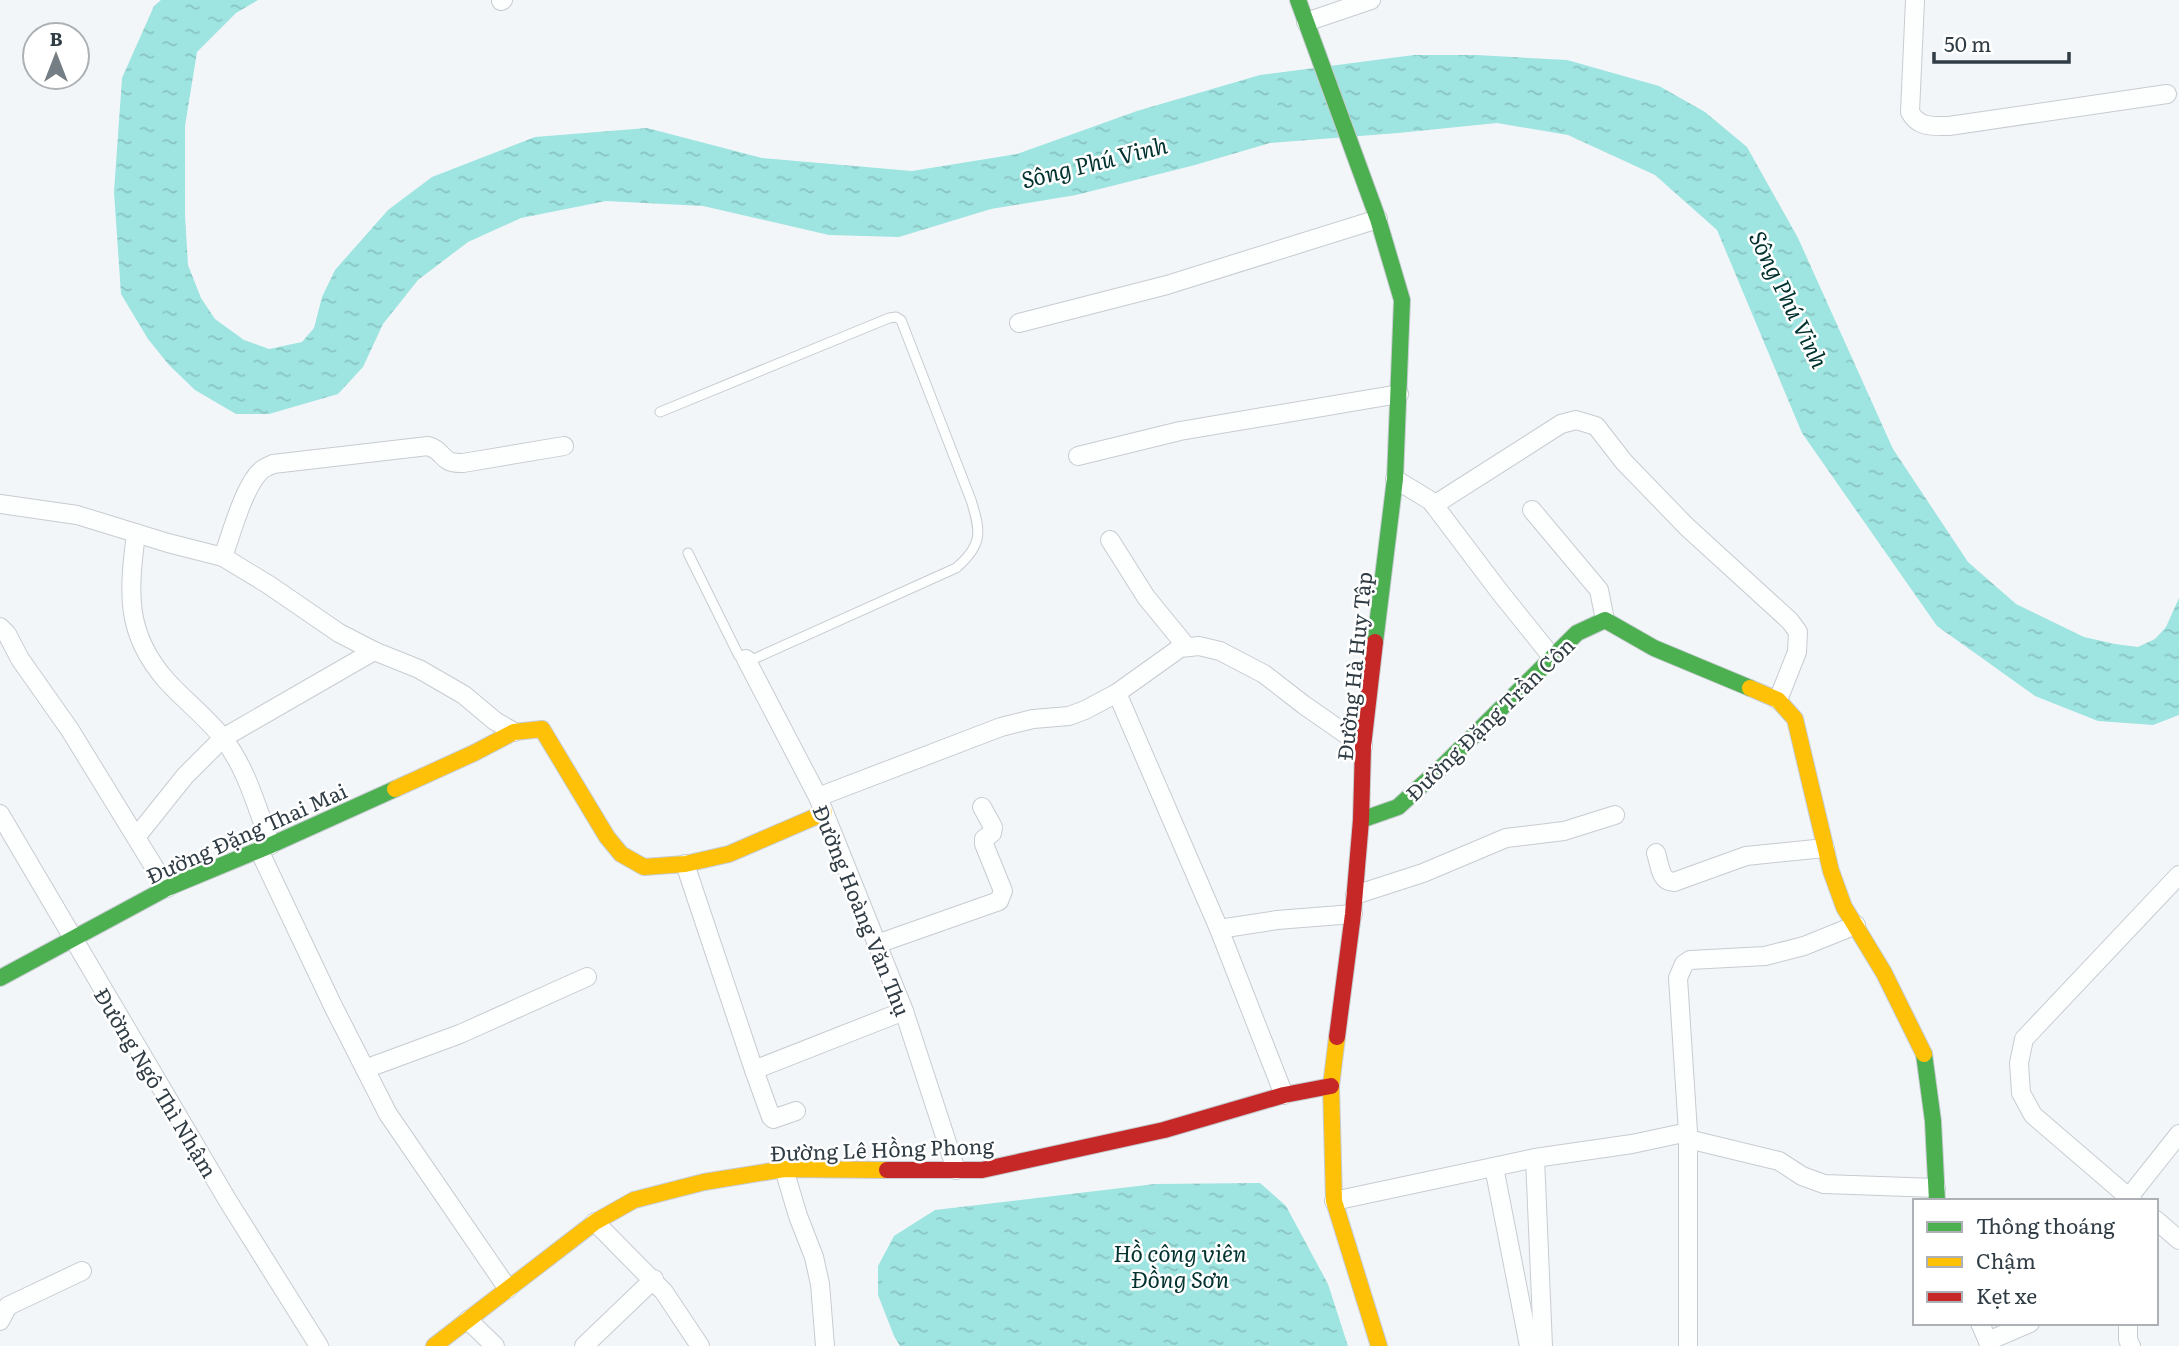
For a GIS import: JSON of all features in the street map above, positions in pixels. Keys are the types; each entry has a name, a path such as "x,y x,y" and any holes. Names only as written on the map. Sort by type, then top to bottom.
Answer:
{"main road":[{"name":"Đường Hà Huy Tập","path":"1298,0 1378,219 1402,300 1395,478 1363,746 1355,895 1331,1086 1334,1201 1379,1346"},
{"name":"Đường Đặng Trần Côn","path":"1361,820 1398,807 1577,633 1605,620"},
{"path":"1605,620 1654,648 1778,700 1795,719 1825,848 1844,907 1924,1051 1933,1121 1936,1194"},
{"path":"514,732 542,729 607,837 621,854 644,867 685,864 729,854 821,805"},
{"name":"Đường Đặng Thai Mai","path":"0,978 167,888 265,848 474,753 514,732"},
{"name":"Đường Lê Hồng Phong","path":"434,1346 595,1222 634,1200 704,1182 784,1169 982,1170 1164,1130 1284,1095 1331,1086"}],"street":[{"path":"1306,22 1371,0"},
{"path":"1915,0 1910,112 1922,125 1949,125 2167,94"},
{"path":"1018,323 1167,285 1378,219"},
{"path":"1078,456 1180,431 1399,394"},
{"path":"1434,505 1561,424 1576,420 1596,426 1624,462 1687,527 1790,621 1798,632 1797,652 1778,700"},
{"path":"223,556 250,486 263,469 273,464 428,446 435,448 446,461 463,463 564,446"},
{"path":"1395,478 1420,492 1434,505 1552,657"},
{"path":"0,504 77,515 223,556 270,585 339,634 419,669 464,695 495,721 514,732"},
{"path":"1532,510 1599,590 1605,620"},
{"path":"136,533 131,575 131,605 135,630 164,678 223,738 241,767 265,848 388,1114 508,1289"},
{"path":"1110,540 1146,597 1185,646"},
{"path":"0,627 70,730 167,888"},
{"path":"821,805 1002,727 1032,719 1069,716 1085,710 1185,646 1220,651 1248,664 1363,746"},
{"path":"137,836 185,776 223,738 374,651"},
{"name":"Đường Hoàng Văn Thụ","path":"746,659 821,805 904,1011 956,1170"},
{"path":"1117,692 1219,929 1284,1095"},
{"path":"877,944 999,901 1003,891 984,844 984,839 992,833 993,827 982,807"},
{"name":"Đường Ngô Thì Nhậm","path":"0,814 228,1201 319,1346"},
{"path":"1355,895 1423,873 1506,838 1564,831 1615,816"},
{"path":"1656,853 1664,878 1675,882 1746,856 1825,848"},
{"path":"685,864 771,1117 773,1119 796,1111"},
{"path":"2179,875 2024,1039 2019,1063 2021,1093 2033,1115 2131,1199 2179,1134"},
{"path":"1219,929 1277,920 1353,914"},
{"path":"1688,1346 1688,1136 1678,978 1684,964 1690,960 1765,956 1804,946 1856,925"},
{"path":"365,1069 460,1034 587,977"},
{"path":"754,1070 904,1011"},
{"path":"1334,1201 1535,1158 1688,1136 1779,1161 1802,1176 1824,1184 1936,1194"},
{"path":"1535,1158 1543,1346"},
{"path":"1494,1167 1530,1346"},
{"path":"784,1169 818,1275 825,1346"},
{"path":"595,1222 654,1279 700,1346"},
{"path":"2158,1222 2179,1240"},
{"path":"0,1321 8,1306 82,1271"},
{"path":"584,1346 654,1279"},
{"path":"468,1320 495,1346"},
{"path":"1981,1325 1989,1344 2026,1325"},
{"path":"2128,1325 2128,1340 2131,1346"}],"lane":[{"path":"660,412 896,317 901,320 977,521 977,544 970,556 956,568 755,658 746,659 739,656 688,553"}],"water":[{"name":"Sông Phú Vinh","path":"161,0 258,0 236,13 197,52 185,126 185,215 188,265 201,298 215,319 244,340 269,349 302,342 314,328 322,297 335,270 388,210 432,177 535,137 647,128 762,158 912,171 1017,154 1137,111 1260,75 1414,55 1567,60 1659,86 1705,112 1747,147 1798,238 1893,449 1968,562 2016,604 2084,637 2115,644 2138,647 2155,639 2166,627 2179,598 2179,715 2153,725 2098,721 2035,696 1937,626 1802,433 1717,230 1655,175 1568,135 1497,123 1270,143 1076,195 991,209 899,237 829,235 703,206 606,201 521,218 468,242 418,280 383,324 363,367 338,394 269,414 236,414 195,390 169,365 148,339 121,294 114,192 122,78 154,6"},
{"name":"Hồ công viên Đồng Sơn","path":"1260,1183 1286,1206 1328,1284 1348,1346 900,1346 878,1295 878,1266 894,1236 935,1210 1155,1184"}],"traffic: fast":[{"path":"1298,0 1378,219 1402,300 1395,479 1375,642"},
{"path":"1361,820 1398,807 1577,633 1605,620 1654,648 1750,688"},
{"path":"0,978 167,888 395,789"},
{"path":"1924,1054 1933,1121 1937,1199"}],"traffic: slow":[{"path":"1750,688 1778,700 1795,719 1831,871 1844,907 1884,973 1924,1054"},
{"path":"395,789 514,732 542,729 607,837 621,854 644,867 685,864 729,854 824,813"},
{"path":"1337,1037 1331,1086 1334,1201 1379,1346"},
{"path":"434,1346 595,1222 634,1200 704,1182 784,1169 887,1170"}],"traffic: jam":[{"path":"1337,1037 1353,914 1361,820 1363,746 1375,642"},
{"path":"887,1170 982,1170 1164,1130 1284,1095 1331,1086"}]}
